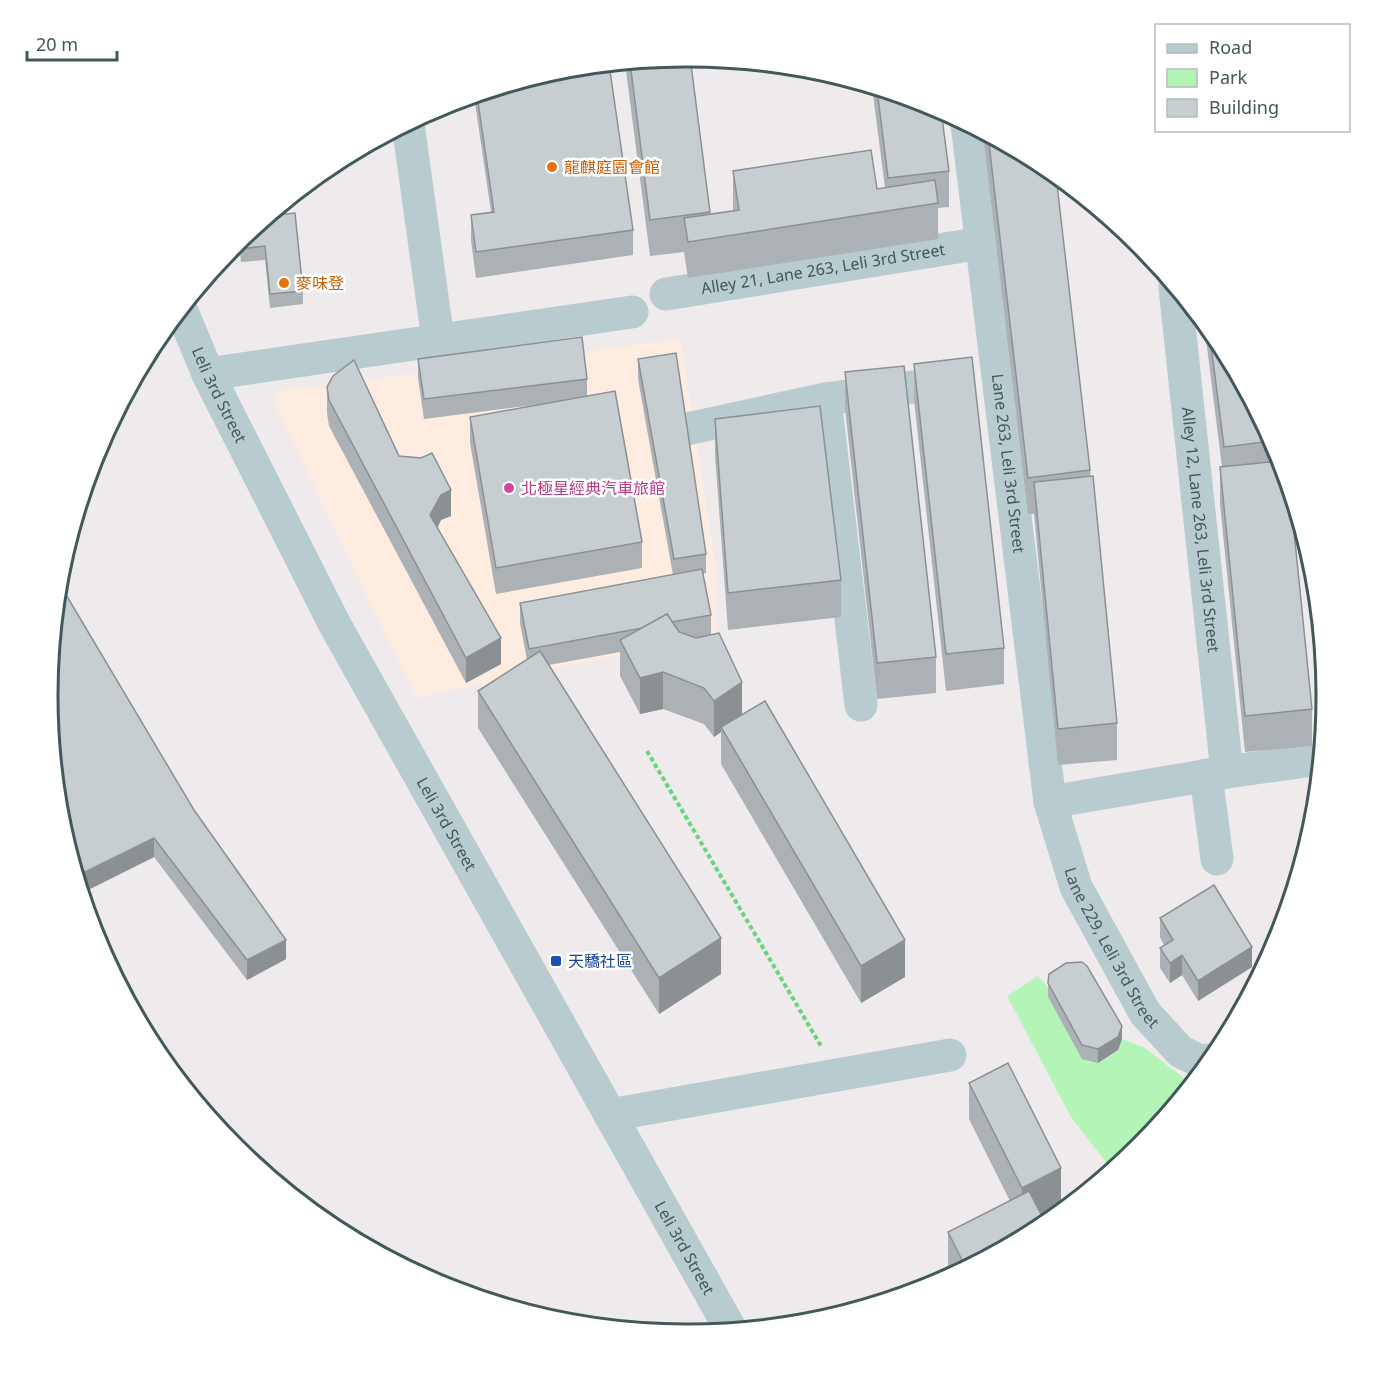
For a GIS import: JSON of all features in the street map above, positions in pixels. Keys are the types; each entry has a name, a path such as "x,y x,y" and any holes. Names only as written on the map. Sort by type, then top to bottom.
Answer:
{"street":[{"path":"409,132 438,340"},
{"name":"Lane 263, Leli 3rd Street","path":"968,134 1050,802"},
{"name":"Alley 21, Lane 263, Leli 3rd Street","path":"666,294 982,243"},
{"name":"Alley 12, Lane 263, Leli 3rd Street","path":"1176,301 1217,773 1217,859"},
{"path":"208,374 632,312"},
{"name":"Leli 3rd Street","path":"185,318 208,374 334,625 727,1323"},
{"path":"687,429 825,399 997,375"},
{"path":"825,399 861,705"},
{"path":"1050,802 1217,773 1312,760"},
{"name":"Lane 229, Leli 3rd Street","path":"1050,802 1076,887 1145,1013 1181,1052 1198,1061"},
{"path":"610,1115 950,1055"}],"path":[{"path":"646,751 838,1075"}],"shaded area":[{"name":"北極星經典汽車旅館","path":"681,339 716,570 716,637 529,673 416,698 275,405 277,391"}],"green space":[{"path":"1038,976 1049,988 1048,997 1082,1058 1099,1063 1118,1051 1122,1039 1145,1048 1185,1079 1160,1110 1106,1163 1071,1117 1007,996"}],"building":[{"path":"691,67 710,212 650,220 631,69"},
{"name":"龍麒庭園會館","path":"610,72 633,230 476,252 471,215 494,212 478,103 524,88"},
{"path":"878,97 943,122 949,171 888,178"},
{"path":"989,145 1057,188 1090,470 1028,478"},
{"path":"871,150 877,189 935,180 938,203 688,242 684,218 739,210 733,171"},
{"name":"麥味登","path":"295,213 303,291 270,294 265,246 246,248 283,214"},
{"path":"582,337 587,379 424,399 418,359"},
{"path":"1211,348 1262,442 1224,447"},
{"path":"676,353 706,554 674,559 638,359"},
{"path":"972,357 1004,648 946,654 914,364"},
{"path":"354,360 399,456 421,458 432,453 451,490 441,495 430,515 501,638 466,658 329,400 327,387 333,376"},
{"path":"904,366 936,657 877,663 845,372"},
{"path":"615,391 642,542 496,568 470,417"},
{"path":"820,406 841,580 728,593 715,419"},
{"path":"1271,462 1294,534 1312,709 1245,716 1220,467"},
{"path":"1093,476 1117,723 1058,729 1034,482"},
{"path":"702,569 711,615 672,622 667,614 642,628 529,649 520,603"},
{"path":"67,596 194,810 286,940 247,960 154,838 84,872 71,818 60,737 58,696 60,654"},
{"path":"667,614 679,632 696,638 719,633 742,682 714,701 704,688 663,672 640,678 620,640"},
{"path":"540,651 721,938 659,978 478,691"},
{"path":"765,701 905,940 861,966 721,727"},
{"path":"1214,885 1252,947 1198,981 1182,955 1170,963 1160,948 1173,940 1160,918"},
{"path":"1082,962 1087,966 1122,1026 1118,1037 1098,1049 1082,1045 1048,983 1049,974 1066,963"},
{"path":"1008,1063 1061,1168 1022,1188 969,1083"},
{"path":"1029,1191 1041,1214 1001,1240 962,1260 948,1232"}],"place":[{"name":"龍麒庭園會館","path":"552,167"},
{"name":"麥味登","path":"284,283"},
{"name":"北極星經典汽車旅館","path":"509,488"},
{"name":"天驕社區","path":"556,961"}]}
